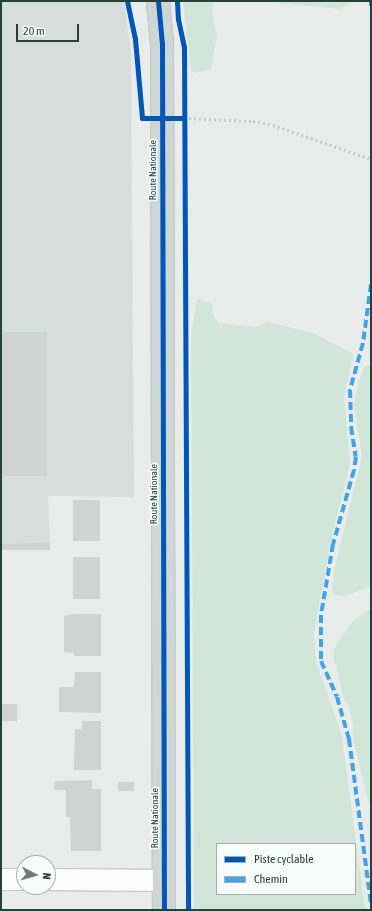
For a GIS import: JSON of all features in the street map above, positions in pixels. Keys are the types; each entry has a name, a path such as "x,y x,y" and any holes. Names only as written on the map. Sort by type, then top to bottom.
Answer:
{"main road":[{"path":"147,1 157,44 161,77"},
{"path":"158,1 162,30 161,77"},
{"name":"Route Nationale","path":"161,77 164,910"}],"street":[{"path":"1,879 16,880"},
{"path":"56,880 164,880"}],"path":[{"path":"184,118 253,121 273,125 371,159"}],"shaded area":[{"path":"1,1 124,1 131,52 134,497 48,496 50,550 1,550"}],"green space":[{"path":"183,1 214,1 212,13 217,35 211,69 196,73 191,71"},
{"path":"257,1 352,1 341,9"},
{"path":"197,299 213,304 213,314 218,323 255,327 269,322 313,333 354,354 344,397 350,465 332,536 314,633 316,661 342,736 365,910 194,910 191,335"},
{"path":"371,364 371,586 346,596 335,595 332,592 334,571 362,456 354,406 356,393 363,368"},
{"path":"371,608 371,811 353,739 353,725 349,706 344,699 333,655 335,647 353,621"}],"building":[{"path":"1,332 47,332 47,476 1,476"},
{"path":"73,500 100,500 100,541 73,541"},
{"path":"50,543 50,550 1,550 1,544"},
{"path":"73,557 100,557 100,599 73,599"},
{"path":"74,614 101,614 101,656 74,656 74,653 64,652 64,616"},
{"path":"75,672 101,672 101,713 59,712 59,687 74,687"},
{"path":"1,704 17,704 17,721 1,721"},
{"path":"82,721 101,721 101,770 74,770 75,729 82,729"},
{"path":"92,780 92,789 101,789 101,851 71,851 70,817 66,817 66,790 54,790 55,781"},
{"path":"118,782 134,782 134,791 118,791"}],"marked path":[{"path":"371,1 371,6"},
{"path":"371,284 363,343 350,390 351,427 356,457 354,470 333,544 321,615 321,661 337,697 349,739 371,903"}],"cycle path":[{"path":"127,1 135,39 142,118 184,118"},
{"path":"158,1 162,44 164,910"},
{"path":"177,1 178,19 184,47 188,910"}]}
